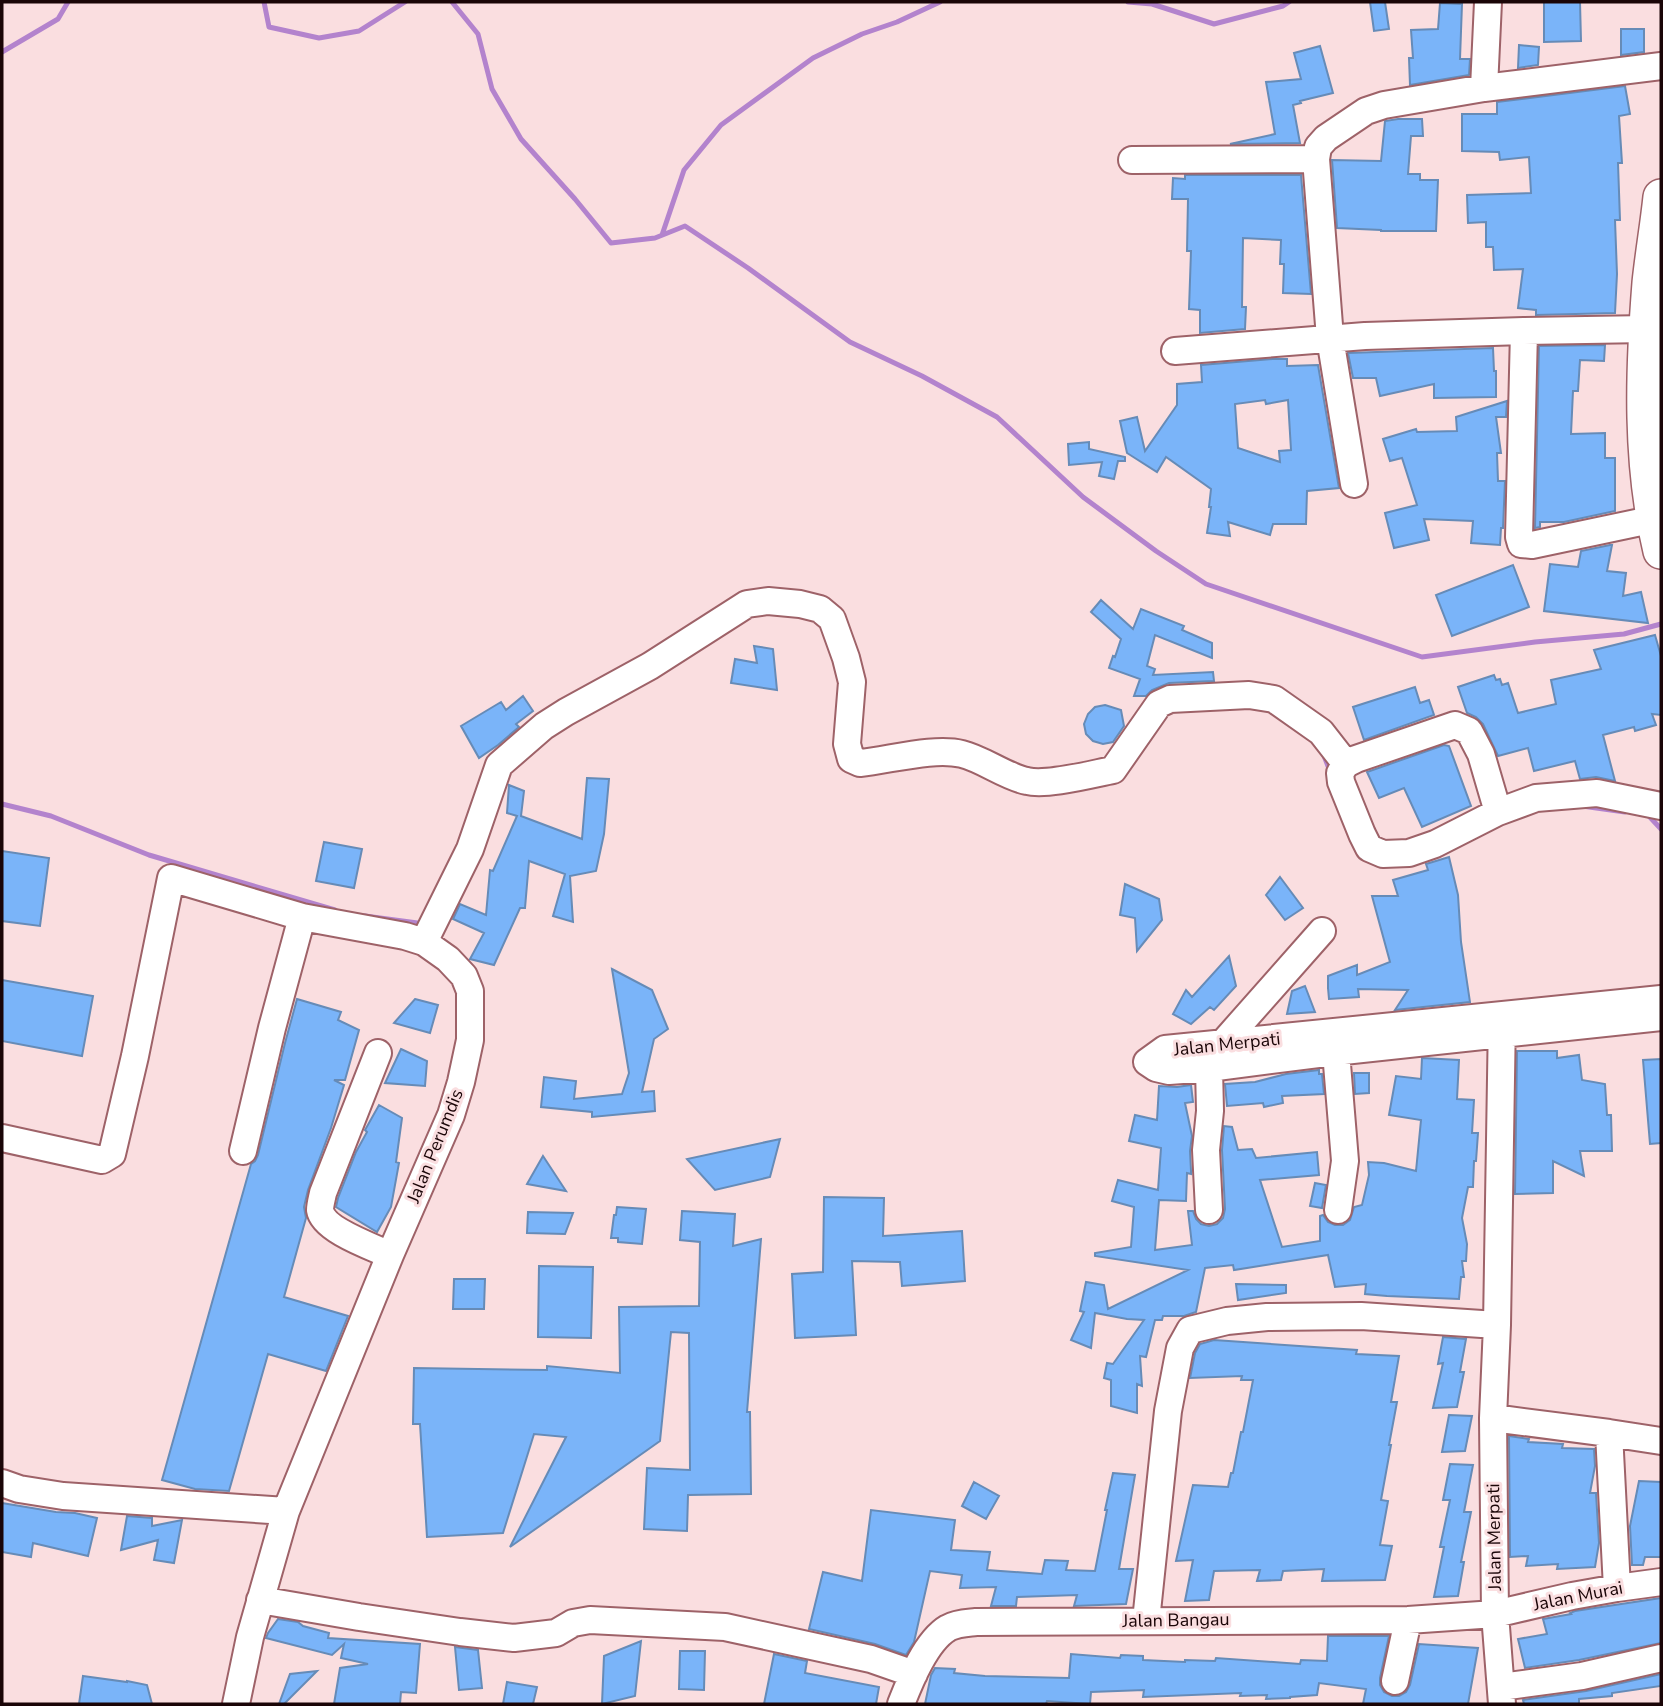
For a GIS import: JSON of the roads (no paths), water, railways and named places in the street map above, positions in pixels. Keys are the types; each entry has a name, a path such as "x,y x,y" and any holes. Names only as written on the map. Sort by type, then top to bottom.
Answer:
{"main road":[{"path":"1658,523 1644,426 1653,370 1648,329 1650,281 1661,197"}],"street":[{"path":"1485,88 1488,2"},
{"path":"1354,484 1330,338 1316,159 1318,147 1326,138 1366,111 1384,105 1485,88 1661,66"},
{"path":"1132,160 1316,159"},
{"path":"1175,351 1330,338 1648,329"},
{"path":"1524,331 1521,544 1532,545 1658,523"},
{"path":"430,931 470,849 499,765 544,726 650,666 747,604 768,601 800,604 820,609 832,619 852,682 847,744 851,759 860,763 936,751 962,754 1028,782 1084,776 1113,770 1159,704 1170,699 1249,695 1274,699 1321,732 1346,764"},
{"path":"1498,813 1481,754 1469,732 1455,724 1356,759 1346,764 1340,773 1341,782 1369,848 1383,854 1409,853 1435,844 1536,798 1597,793 1661,806"},
{"name":"Jalan Perumdis","path":"2,1139 102,1160 112,1154 135,1056 170,878 302,917 405,936 430,931 447,959 464,976 470,991 470,1040 451,1115 390,1255 286,1511 250,1637 236,1704"},
{"path":"243,1151 302,917"},
{"path":"1223,1044 1322,931"},
{"name":"Jalan Merpati","path":"1661,999 1502,1025 1336,1052 1209,1068 1169,1072 1147,1062 1166,1049 1223,1044 1502,1025 1661,1017"},
{"name":"Jalan Merpati","path":"1502,1025 1493,1418 1495,1614 1502,1696"},
{"path":"1336,1052 1345,1161 1338,1210"},
{"path":"378,1053 323,1193 320,1210 326,1222 337,1230 390,1255"},
{"path":"1209,1068 1210,1111 1206,1150 1209,1210"},
{"path":"1146,1621 1168,1411 1180,1348 1190,1330 1227,1321 1267,1317 1361,1316 1497,1325"},
{"path":"1493,1418 1661,1441"},
{"path":"1609,1433 1617,1588"},
{"path":"2,1483 19,1489 63,1496 286,1511"},
{"name":"Jalan Murai","path":"1495,1614 1572,1596 1661,1583"},
{"path":"260,1600 359,1618 514,1638 556,1633 573,1623 590,1620 725,1627 871,1659 914,1674"},
{"name":"Jalan Bangau","path":"901,1704 929,1647 947,1629 959,1624 1408,1620 1495,1614"},
{"path":"1395,1681 1408,1620"},
{"path":"1502,1696 1661,1658"}],"waterway":[{"path":"2,52 58,19 68,2"},
{"path":"264,2 269,27 319,38 359,31 405,2"},
{"path":"452,2 478,34 492,89 521,139 611,243 655,238 685,226 850,342 922,376 997,417 1083,497 1206,584 1422,657 1535,642 1624,634 1661,624"},
{"path":"662,235 684,170 721,125 813,58 862,34 897,22 940,2"},
{"path":"1128,2 1152,4 1214,24 1283,6 1289,2"},
{"path":"1323,753 1331,774"},
{"path":"2,804 51,816 149,855 335,910"},
{"path":"1582,806 1625,812"},
{"path":"1645,814 1661,829"},
{"path":"365,916 425,924"}]}
